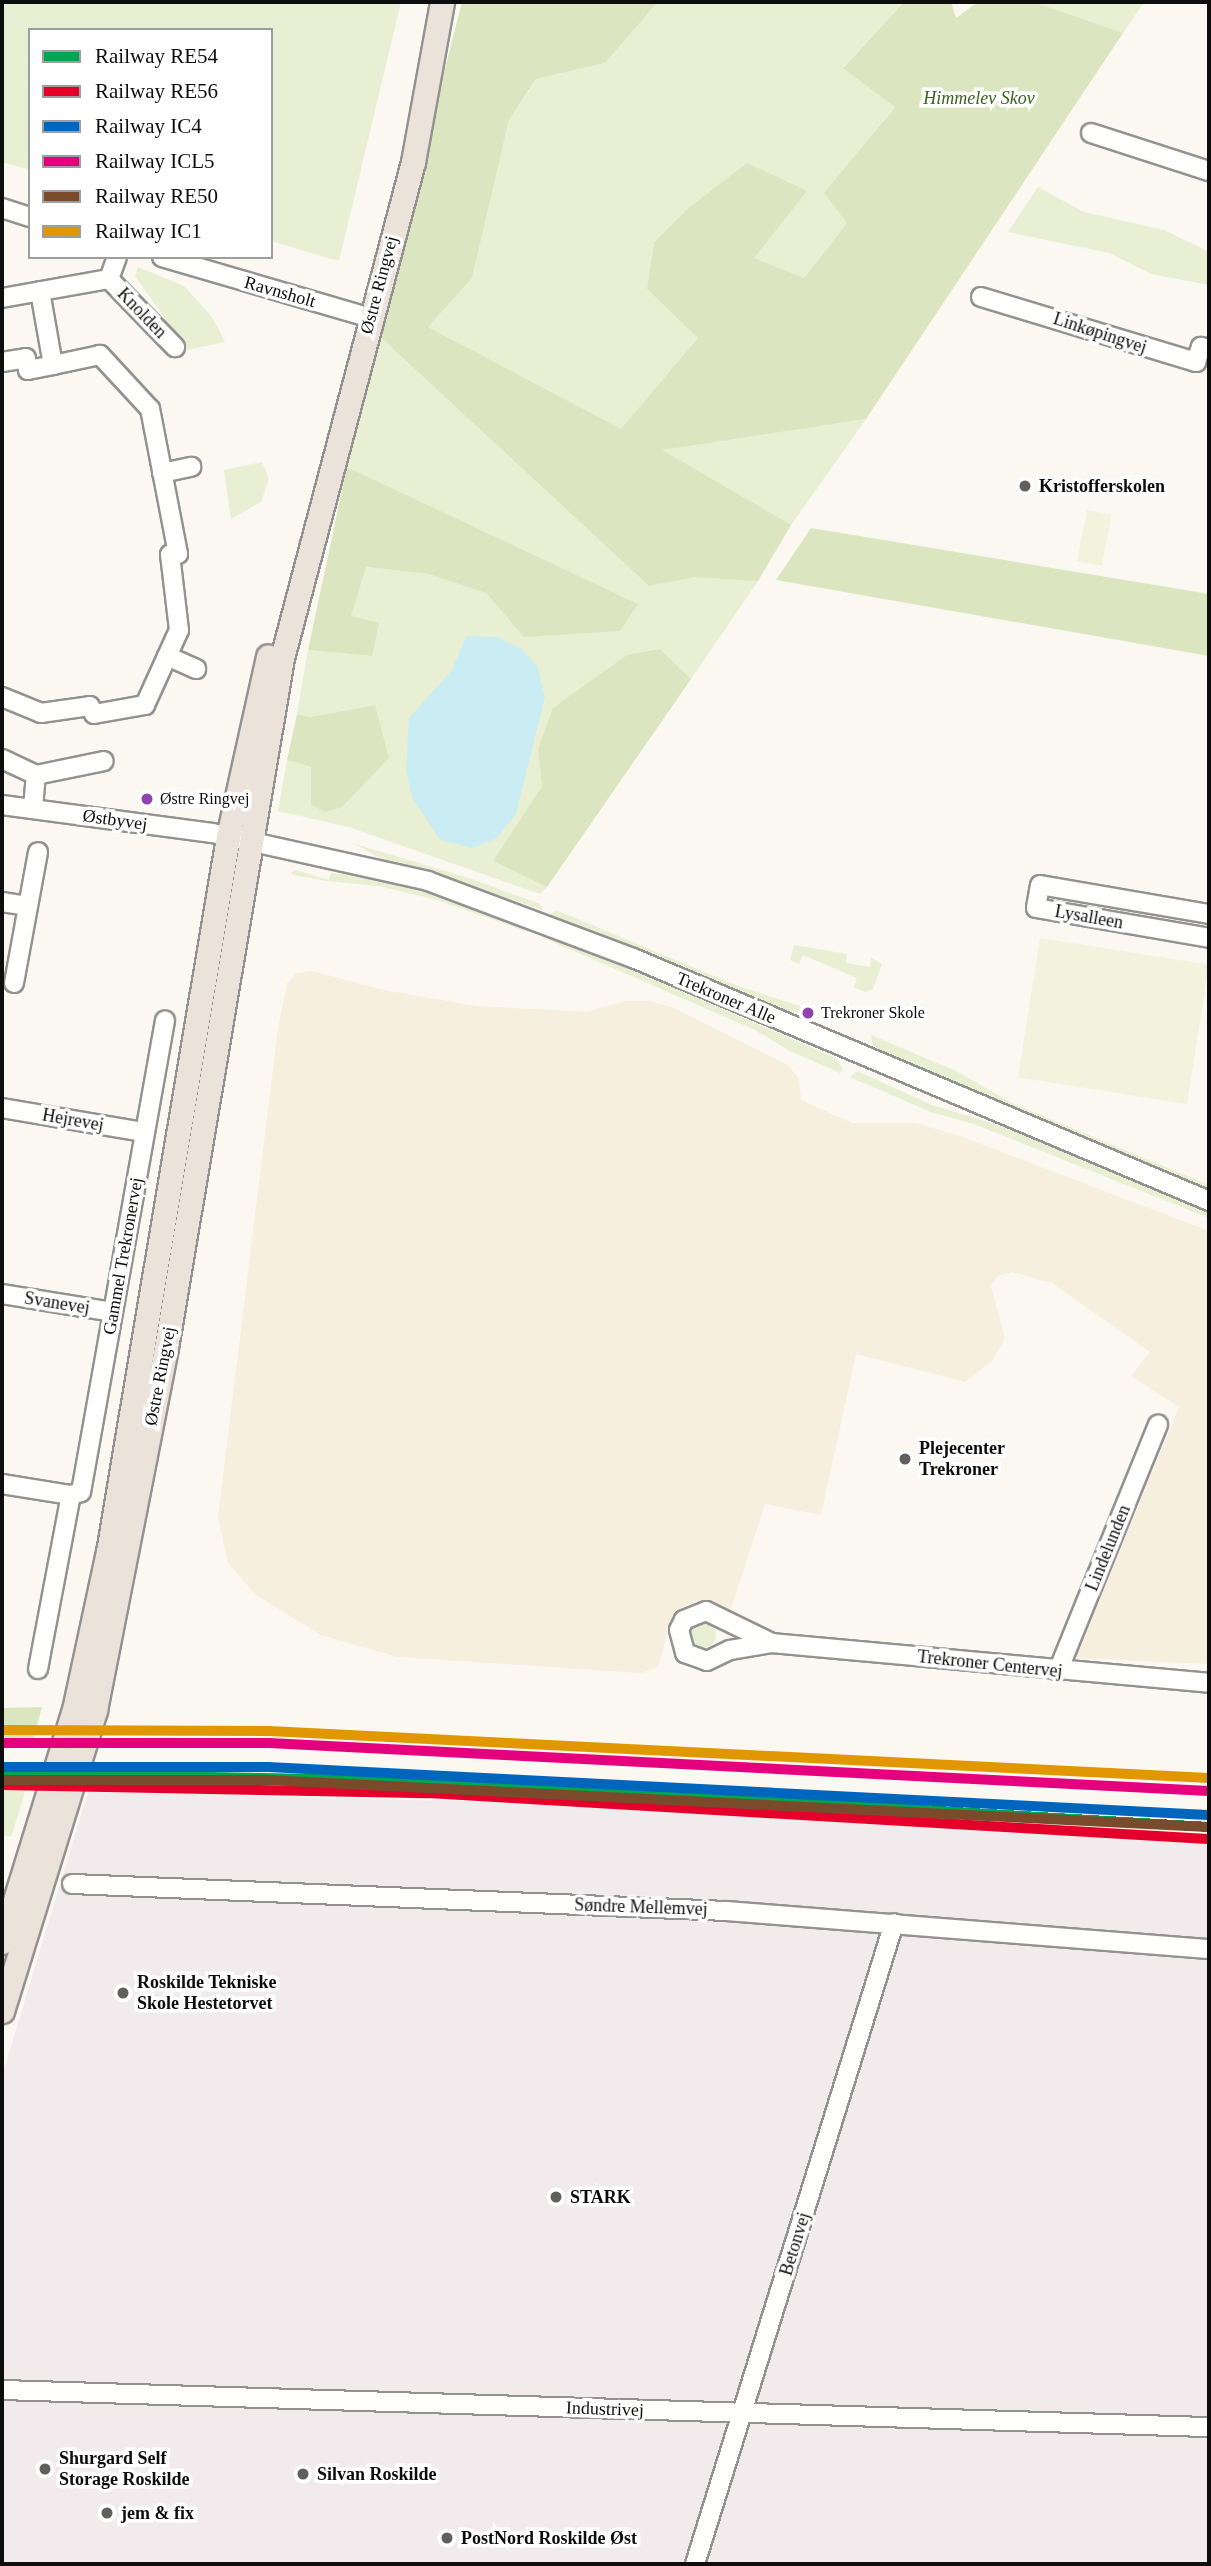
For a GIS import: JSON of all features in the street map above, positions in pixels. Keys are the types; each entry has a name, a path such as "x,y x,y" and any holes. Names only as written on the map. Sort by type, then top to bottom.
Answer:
{"main road":[{"name":"Østre Ringvej","path":"2,2011 85,1710 166,1348 254,842 282,658 364,316 428,76 442,2"},
{"name":"Østre Ringvej","path":"85,1710 108,1552 228,837 285,581 364,316"},
{"name":"Østre Ringvej","path":"2,1942 56,1812"}],"street":[{"path":"1091,133 1209,171"},
{"path":"2,208 28,216"},
{"name":"Knolden","path":"109,279 116,259"},
{"name":"Ravnsholt","path":"169,259 364,316"},
{"name":"Knolden","path":"2,299 109,279"},
{"name":"Knolden","path":"109,279 175,347"},
{"path":"40,291 53,365"},
{"name":"Linkøpingvej","path":"981,297 1196,362 1200,347 1209,349"},
{"path":"2,362 26,358 28,370 100,355 150,409 178,554 170,555 179,630 145,705 94,714 90,706 41,713 2,697"},
{"path":"162,473 191,467"},
{"path":"167,656 196,669"},
{"path":"2,759 36,775 104,761"},
{"path":"33,808 36,775"},
{"name":"Østbyvej","path":"2,805 228,837"},
{"name":"Trekroner Alle","path":"228,837 428,881 544,922 1209,1201"},
{"path":"14,983 38,852"},
{"name":"Lysalleen","path":"1209,914 1040,885 1036,908 1209,937"},
{"path":"2,902 27,906"},
{"name":"Gammel Trekronervej","path":"38,1669 113,1312 165,1020"},
{"name":"Hejrevej","path":"2,1108 144,1132"},
{"name":"Svanevej","path":"2,1294 113,1312"},
{"name":"Lindelunden","path":"1058,1671 1158,1425"},
{"path":"2,1485 76,1494"},
{"name":"Trekroner Centervej","path":"772,1643 706,1611 684,1619 679,1630 679,1642 695,1660 707,1661 730,1650 772,1643 1209,1683"},
{"name":"Søndre Mellemvej","path":"72,1884 726,1911 1209,1950"},
{"name":"Betonvej","path":"695,2564 894,1923"},
{"name":"Industrivej","path":"2,2390 1206,2427"},
{"path":"1206,2427 1209,2408"}],"shaded area":[{"path":"312,971 384,990 476,1006 587,1012 625,1001 650,1001 672,1007 788,1065 799,1079 801,1100 852,1123 916,1123 960,1136 1209,1231 1209,1664 1076,1658 1179,1407 1131,1376 1150,1352 1052,1283 1012,1272 998,1276 991,1286 1005,1338 993,1360 965,1382 856,1354 821,1515 765,1504 730,1612 701,1600 682,1607 671,1620 658,1667 641,1673 398,1657 321,1635 256,1595 228,1563 218,1517 278,1028 287,983 297,973"},
{"path":"88,1792 534,1803 1209,1837 1209,2564 2,2564 2,2076"}],"green space":[{"path":"2,2 401,2 339,261 273,242 273,28 28,28 28,169 2,162"},
{"name":"Himmelev Skov","path":"462,2 658,2 605,63 536,79 509,120 472,278 428,327 621,429 698,338 647,289 654,242 687,209 747,163 807,191 754,258 804,278 847,223 824,193 895,107 843,68 904,2 951,2 956,18 978,2 1034,2 1123,33 866,419 662,450 791,525 758,581 694,577 649,586 377,334"},
{"path":"658,2 904,2 843,67 895,106 825,193 848,222 804,278 753,259 748,163 687,209 654,242 647,289 698,338 622,430 428,327 472,277 509,120 537,79 605,63"},
{"path":"1034,2 1144,2 1123,33"},
{"path":"1038,187 1084,212 1164,230 1209,252 1209,285 1151,274 1109,253 1008,232"},
{"path":"138,267 184,286 212,317 225,342 187,350 135,276"},
{"path":"377,334 649,586 662,583 647,451 866,419 791,525 745,579 758,581 691,679 660,649 538,749 542,786 493,861 547,887 540,894 349,827 278,811 287,760 311,767 311,805 375,705 310,717 297,714 308,650 371,656 351,616 365,567 429,574 486,593 525,637 637,604 347,467"},
{"path":"262,462 269,479 261,502 231,519 224,470"},
{"path":"347,467 638,604 620,631 524,637 486,593 429,574 366,567 351,616 379,623 372,656 308,650"},
{"path":"1087,510 1112,515 1102,566 1077,561"},
{"path":"811,528 1209,594 1209,656 776,580"},
{"path":"660,649 691,679 547,887 493,861 542,786 538,749 553,708 627,655"},
{"path":"375,705 389,758 342,807 326,812 311,805 311,767 287,760 297,714 310,717"},
{"path":"355,844 472,879 540,904 543,910 380,858"},
{"path":"295,870 329,880 331,873 353,875 433,891 534,930 528,932 437,900 379,886 327,881 294,875 291,873"},
{"path":"556,910 738,986 805,1008 802,1014 780,1009 705,981 550,915"},
{"path":"542,930 835,1058 843,1068 840,1073 790,1051 753,1029 544,938"},
{"path":"1040,938 1209,965 1187,1104 1018,1077"},
{"path":"794,945 847,954 846,963 870,967 871,958 882,964 873,989 865,992 854,987 857,978 803,955 799,964 790,960"},
{"path":"871,1035 956,1071 1012,1103 1209,1185 1209,1193 1024,1117 887,1054 873,1046"},
{"path":"857,1071 932,1105 1007,1128 1209,1210 1209,1218 974,1124 931,1112 850,1077"},
{"path":"703,1622 712,1626 716,1635 712,1644 703,1648 694,1644 690,1635 694,1626"},
{"path":"42,1707 33,1740 2,1741 2,1708"},
{"path":"21,1777 27,1786 11,1837 2,1835 2,1778"}],"water":[{"path":"466,636 497,637 520,648 537,665 545,697 516,814 497,838 472,848 440,840 412,797 406,771 409,718 452,670"}],"rail line":[{"name":"IC1","path":"2,1730 269,1731 1209,1778"},
{"name":"ICL5","path":"2,1743 269,1743 1209,1791"},
{"name":"IC4","path":"2,1767 268,1767 1208,1815"},
{"name":"RE54","path":"2,1773 428,1781 1209,1827"},
{"name":"RE50","path":"2,1780 267,1780 1208,1827"},
{"name":"RE56","path":"2,1785 428,1793 1208,1839"}],"place":[{"name":"Kristofferskolen","path":"1025,486"},
{"name":"Østre Ringvej","path":"147,799"},
{"name":"Trekroner Skole","path":"808,1013"},
{"name":"Plejecenter Trekroner","path":"905,1459"},
{"name":"Roskilde Tekniske Skole Hestetorvet","path":"123,1993"},
{"name":"STARK","path":"556,2197"},
{"name":"Shurgard Self Storage Roskilde","path":"45,2469"},
{"name":"Silvan Roskilde","path":"303,2474"},
{"name":"jem & fix","path":"107,2513"},
{"name":"PostNord Roskilde Øst","path":"447,2538"}]}
